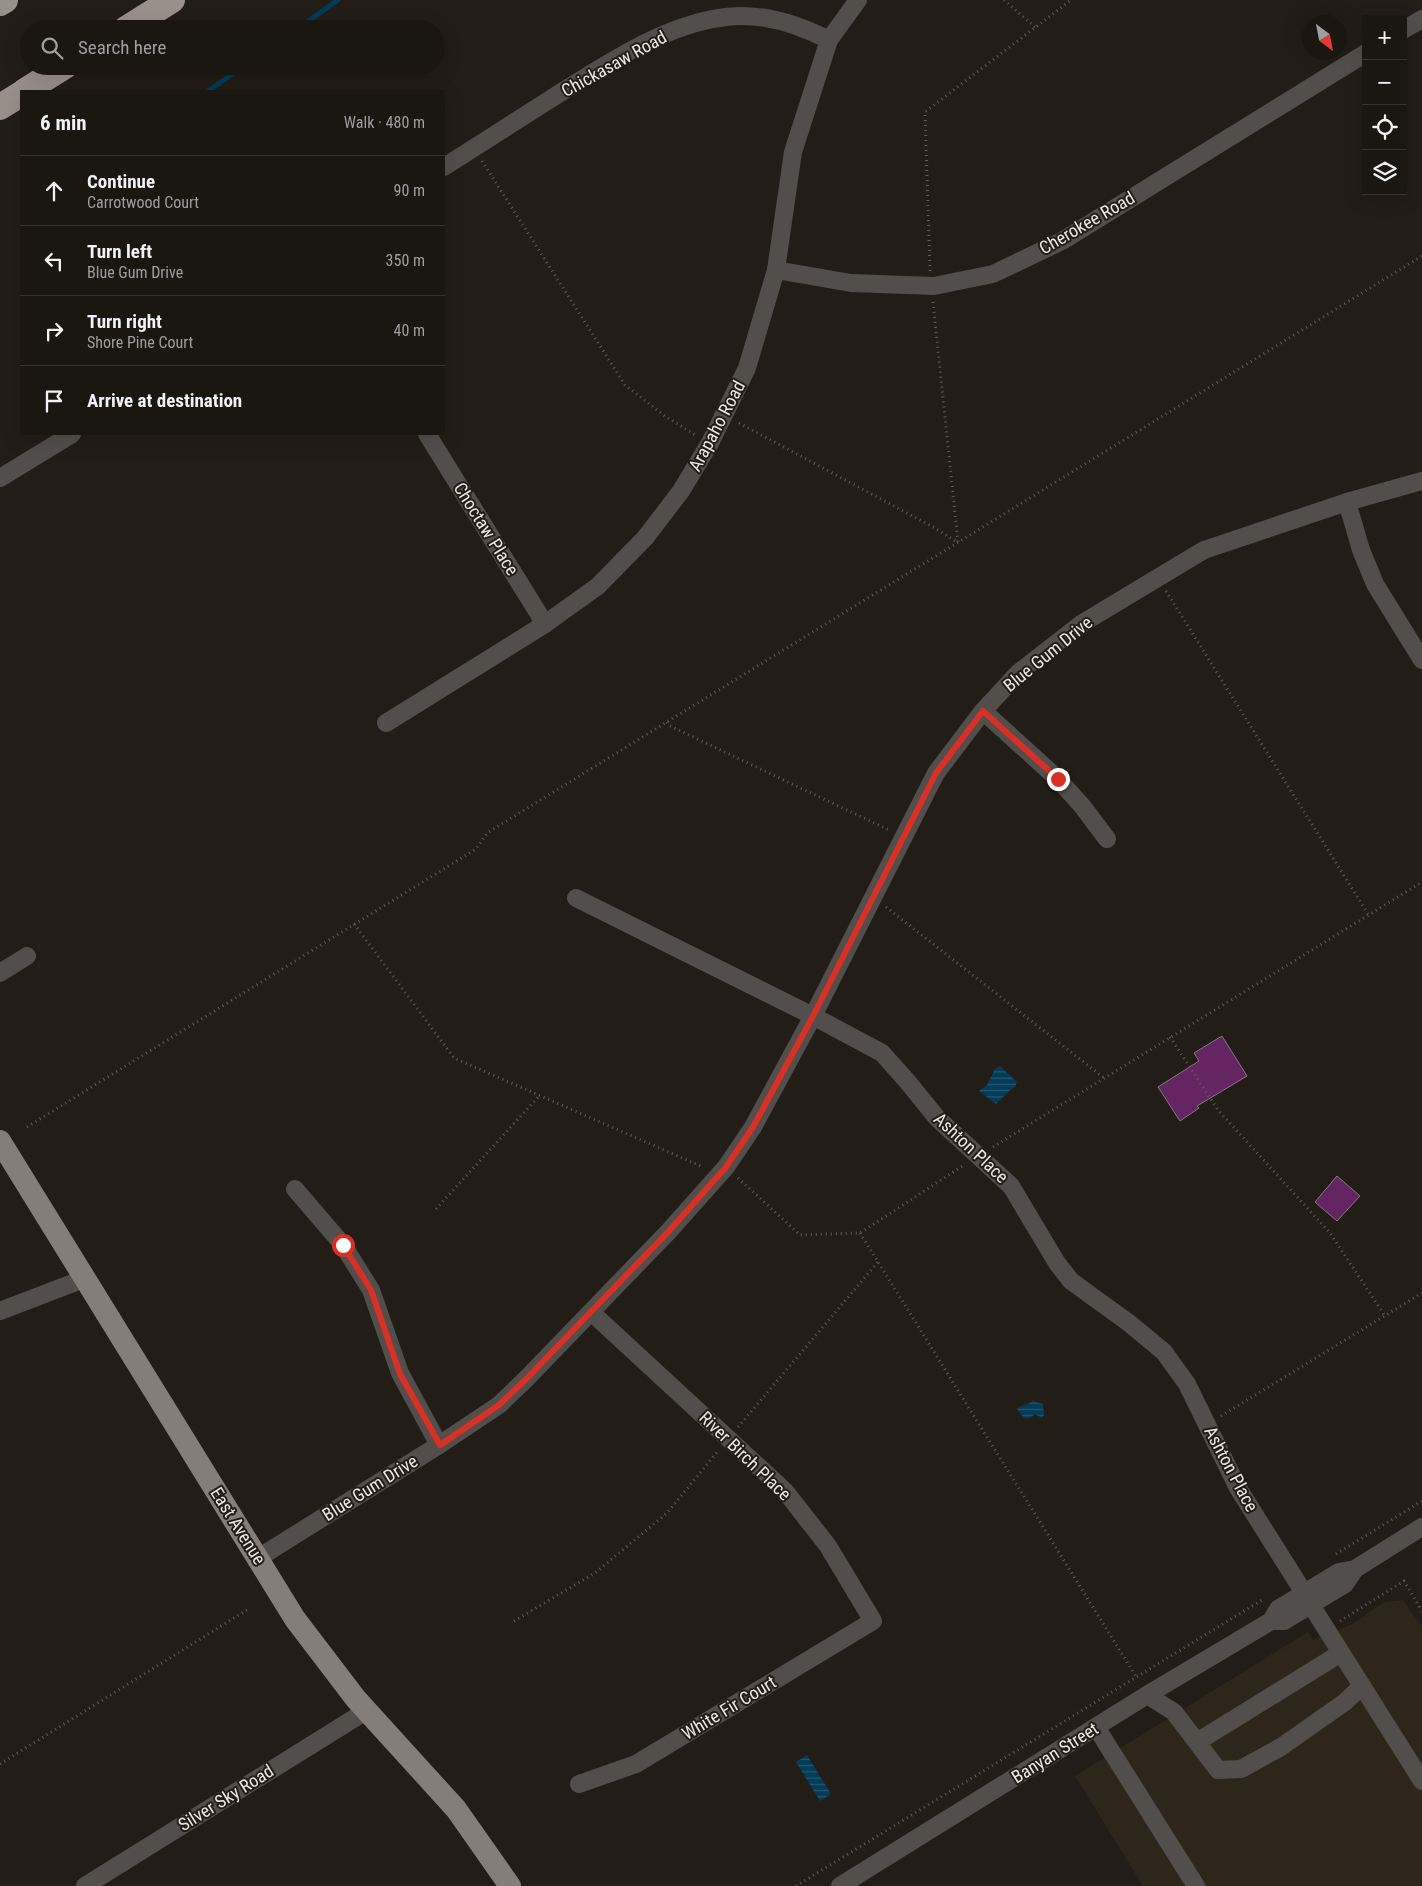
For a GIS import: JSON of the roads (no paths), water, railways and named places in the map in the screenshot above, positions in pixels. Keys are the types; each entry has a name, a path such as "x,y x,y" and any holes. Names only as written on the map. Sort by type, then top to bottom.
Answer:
{"highway":[{"path":"0,3 5,0"},
{"path":"140,20 172,0"},
{"path":"27,90 51,75"},
{"path":"0,107 20,95"}],"main road":[{"name":"East Avenue","path":"0,1141 296,1619 366,1711 456,1809 510,1886"}],"street":[{"name":"Arapaho Road","path":"386,723 545,624 598,586 645,538 681,491 710,444 747,368 776,270 793,152 829,40 858,0"},
{"name":"Chickasaw Road","path":"445,166 589,75 649,40 687,27 710,20 738,16 766,18 804,28 829,40"},
{"path":"1407,27 1422,18"},
{"name":"Cherokee Road","path":"776,270 851,283 931,286 993,274 1062,241 1362,55"},
{"path":"0,478 70,435"},
{"name":"Choctaw Place","path":"428,435 545,624"},
{"name":"Blue Gum Drive","path":"258,1558 440,1445 499,1405 669,1231 723,1170 753,1127 813,1016 936,773 983,711 1018,673 1081,624 1204,550 1347,502 1422,481"},
{"path":"1347,502 1361,550 1375,584 1422,660"},
{"path":"983,711 1058,779 1083,806 1107,840"},
{"name":"Ashton Place","path":"576,898 813,1016 882,1053 937,1118 1011,1186 1057,1263 1071,1281 1129,1323 1164,1352 1187,1384 1238,1488 1422,1781"},
{"path":"0,973 27,956"},
{"path":"295,1189 343,1245 371,1290 400,1374 440,1445"},
{"path":"0,1310 86,1278"},
{"name":"River Birch Place","path":"591,1312 790,1498 828,1546 873,1621"},
{"name":"Banyan Street","path":"840,1886 1147,1695 1271,1621 1278,1609 1303,1592 1339,1572 1355,1569 1422,1527"},
{"name":"White Fir Court","path":"579,1784 636,1764 873,1621"},
{"path":"1197,1742 1341,1653"},
{"path":"1147,1695 1174,1712 1218,1770 1241,1769 1281,1747 1344,1702 1362,1686"},
{"name":"Silver Sky Road","path":"85,1886 366,1711"},
{"path":"1096,1727 1196,1886"}],"water":[{"path":"1000,1066 1017,1082 1015,1087 996,1104 979,1091 987,1085 995,1069"},
{"path":"1033,1401 1043,1404 1044,1415 1042,1418 1035,1414 1030,1418 1024,1418 1017,1409"},
{"path":"807,1755 831,1794 820,1801 796,1762"}],"waterway":[{"path":"310,20 338,0"},
{"path":"209,90 231,75"}]}
